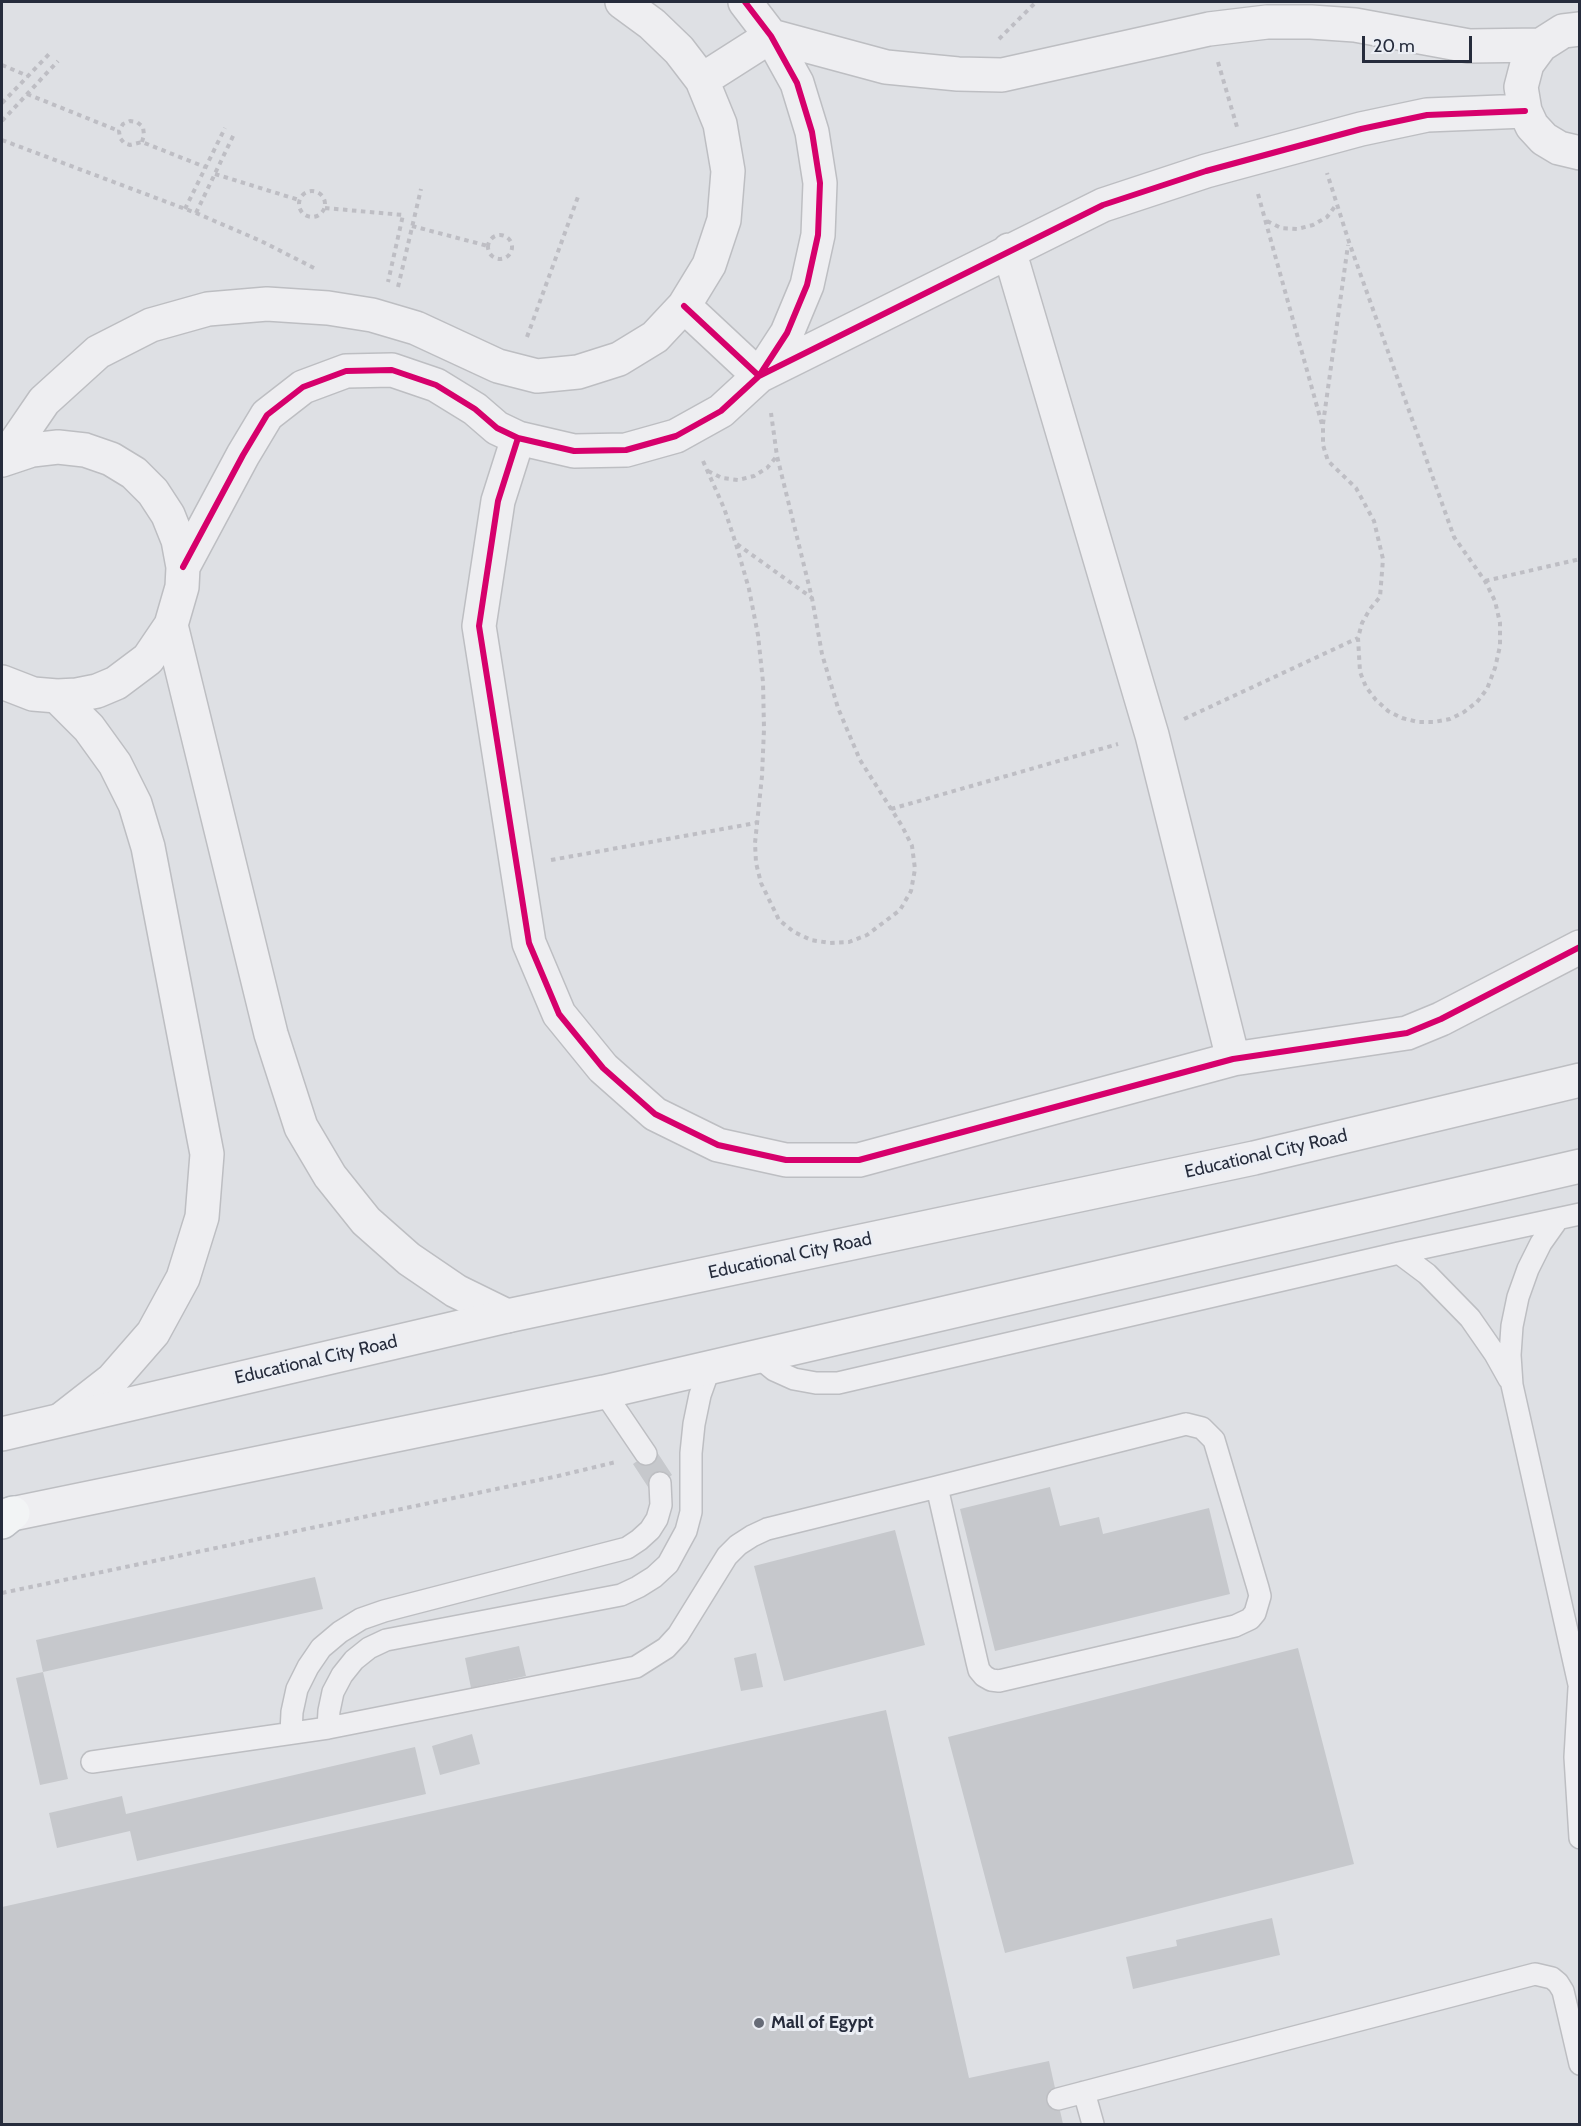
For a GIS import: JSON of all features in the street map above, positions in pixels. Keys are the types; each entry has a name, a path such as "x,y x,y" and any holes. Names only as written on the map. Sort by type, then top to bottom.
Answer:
{"street":[{"path":"4,459 44,401 98,352 151,325 208,309 267,304 375,317 416,328 498,366 537,376 578,372 619,359 654,337 684,306 709,265 724,219 728,171 720,124 702,80 679,50 652,24 622,2"},
{"path":"746,2 771,36 797,83 812,132 820,183 818,235 807,285 787,333 762,375"},
{"path":"702,80 771,36 886,67 958,74 1002,75 1209,29 1267,22 1311,22 1366,27 1468,46 1541,45"},
{"path":"1580,29 1563,31 1541,45 1527,64 1521,87 1525,111 1532,126 1544,139 1559,148 1580,153"},
{"path":"183,567 267,415 303,387 346,371 392,370 436,385 475,409 497,428 518,438 574,451 626,450 676,436 721,411 762,375 1103,205 1206,171 1361,129 1427,115 1525,111"},
{"path":"1009,250 1152,735 1233,1059"},
{"path":"684,306 762,375"},
{"path":"518,438 498,501 479,626 529,943 559,1014 603,1068 655,1114 718,1146 786,1160 859,1160 1233,1059 1407,1034 1580,948"},
{"path":"2,682 33,694 57,696 87,693 116,683 148,659 171,625 182,587 183,567 178,540 168,515 153,492 134,473 111,459 85,450 58,447 32,450 4,459"},
{"path":"171,625 271,1034 301,1127 330,1176 366,1221 409,1259 456,1291 507,1316"},
{"path":"57,696 89,728 115,764 135,804 148,847 207,1154 202,1217 183,1278 153,1333 112,1380 62,1419"},
{"name":"Educational City Road","path":"2,1434 507,1316 1254,1158 1580,1080"},
{"path":"5,1517 604,1392 1580,1166"}],"lane":[{"path":"757,1356 774,1370 794,1379 816,1383 838,1383 1400,1253 1580,1214"},
{"path":"1558,1220 1541,1243 1518,1297 1512,1326 1510,1355 1512,1385 1579,1689 1575,1757 1580,1838"},
{"path":"1400,1253 1427,1274 1470,1318 1495,1354 1512,1385"},
{"path":"328,1728 333,1692 342,1675 354,1660 369,1648 395,1638 621,1595 654,1577 668,1564 686,1531 691,1512 691,1453 694,1424 700,1395 710,1367"},
{"path":"604,1392 646,1454"},
{"path":"92,1762 328,1728 636,1667 652,1659 672,1642 727,1556 738,1545 767,1529 1177,1425 1185,1424 1202,1428 1214,1440 1258,1588 1258,1605 1250,1619 1235,1626 999,1681 991,1680 979,1670 937,1487"},
{"path":"291,1733 292,1712 297,1689 321,1648 340,1632 361,1619 384,1611 627,1548 650,1530 657,1519 661,1505 660,1483"},
{"path":"1058,2099 1535,1974 1552,1978 1563,1991 1580,2064"},
{"path":"1084,2092 1093,2124"}],"path":[{"path":"1209,29 1246,160 1267,221 1323,428"},
{"path":"2,103 51,52"},
{"path":"2,121 58,61"},
{"path":"2,65 28,76"},
{"path":"27,94 119,131"},
{"path":"142,142 143,127 137,122 130,121 123,124 119,131 124,143 130,146 142,142 205,167"},
{"path":"185,209 225,128"},
{"path":"196,213 235,132"},
{"path":"2,140 196,213 261,241 325,274 375,317"},
{"path":"1318,141 1336,205 1454,537 1485,581 1495,601 1500,623 1500,646 1495,668 1486,689 1477,702 1464,712 1434,723 1410,720 1388,711 1366,687 1360,672 1358,638 1362,623 1380,597 1383,559 1374,521 1356,488 1328,461 1323,445 1323,428 1349,242"},
{"path":"214,174 300,200"},
{"path":"375,317 412,226 421,189"},
{"path":"313,190 321,193 326,200 325,208 320,215 312,217 304,215 300,208 300,200 304,193 313,190"},
{"path":"515,370 579,194"},
{"path":"1267,221 1281,228 1297,229 1313,225 1327,217 1336,205"},
{"path":"325,208 403,216 375,317"},
{"path":"412,226 488,246 494,258 507,257 513,246 506,236 500,234 494,236 488,246"},
{"path":"686,430 708,471 724,508 749,589 758,635 763,682 764,729 762,776 756,823 756,863 761,883 778,920 794,932 811,940 830,943 849,942 883,925 900,910 910,891 915,869 912,846 860,760 838,708 822,654 812,598 777,456 762,375"},
{"path":"708,471 722,478 738,480 754,476 768,468 777,456"},
{"path":"736,544 812,598"},
{"path":"1485,581 1580,559"},
{"path":"891,809 1152,735 1358,638"},
{"path":"518,866 756,823"},
{"path":"2,1593 558,1476 646,1454"}],"building":[{"path":"655,1449 672,1475 650,1490 633,1464"},
{"path":"1050,1487 1060,1526 1099,1517 1103,1534 1209,1508 1230,1594 995,1651 960,1509"},
{"path":"895,1530 925,1645 784,1681 754,1566"},
{"path":"315,1577 323,1609 43,1672 36,1640"},
{"path":"519,1646 526,1676 471,1688 465,1658"},
{"path":"1298,1648 1354,1864 1005,1953 948,1737"},
{"path":"756,1653 763,1687 741,1691 734,1658"},
{"path":"43,1672 68,1779 40,1785 16,1678"},
{"path":"886,1710 969,2078 1049,2061 1063,2124 2,2124 2,1907"},
{"path":"472,1734 480,1764 440,1775 432,1746"},
{"path":"415,1747 426,1794 137,1861 130,1831 57,1848 49,1813 122,1796 126,1814"},
{"path":"1272,1918 1280,1955 1133,1989 1126,1957 1177,1946 1176,1940"}],"cycle path":[{"path":"183,567 267,415 303,387 346,371 392,370 436,385 475,409 497,428 518,438 574,451 626,450 676,436 721,411 759,376 787,333 807,285 818,235 820,183 812,132 797,83 771,36 745,2"},
{"path":"684,306 759,376 1103,205 1206,171 1361,129 1427,115 1525,111"},
{"path":"518,438 498,501 479,626 529,943 559,1014 603,1068 655,1114 718,1145 786,1160 859,1160 1233,1059 1407,1033 1441,1019 1580,947"}],"place":[{"name":"Mall of Egypt","path":"759,2023"}]}
